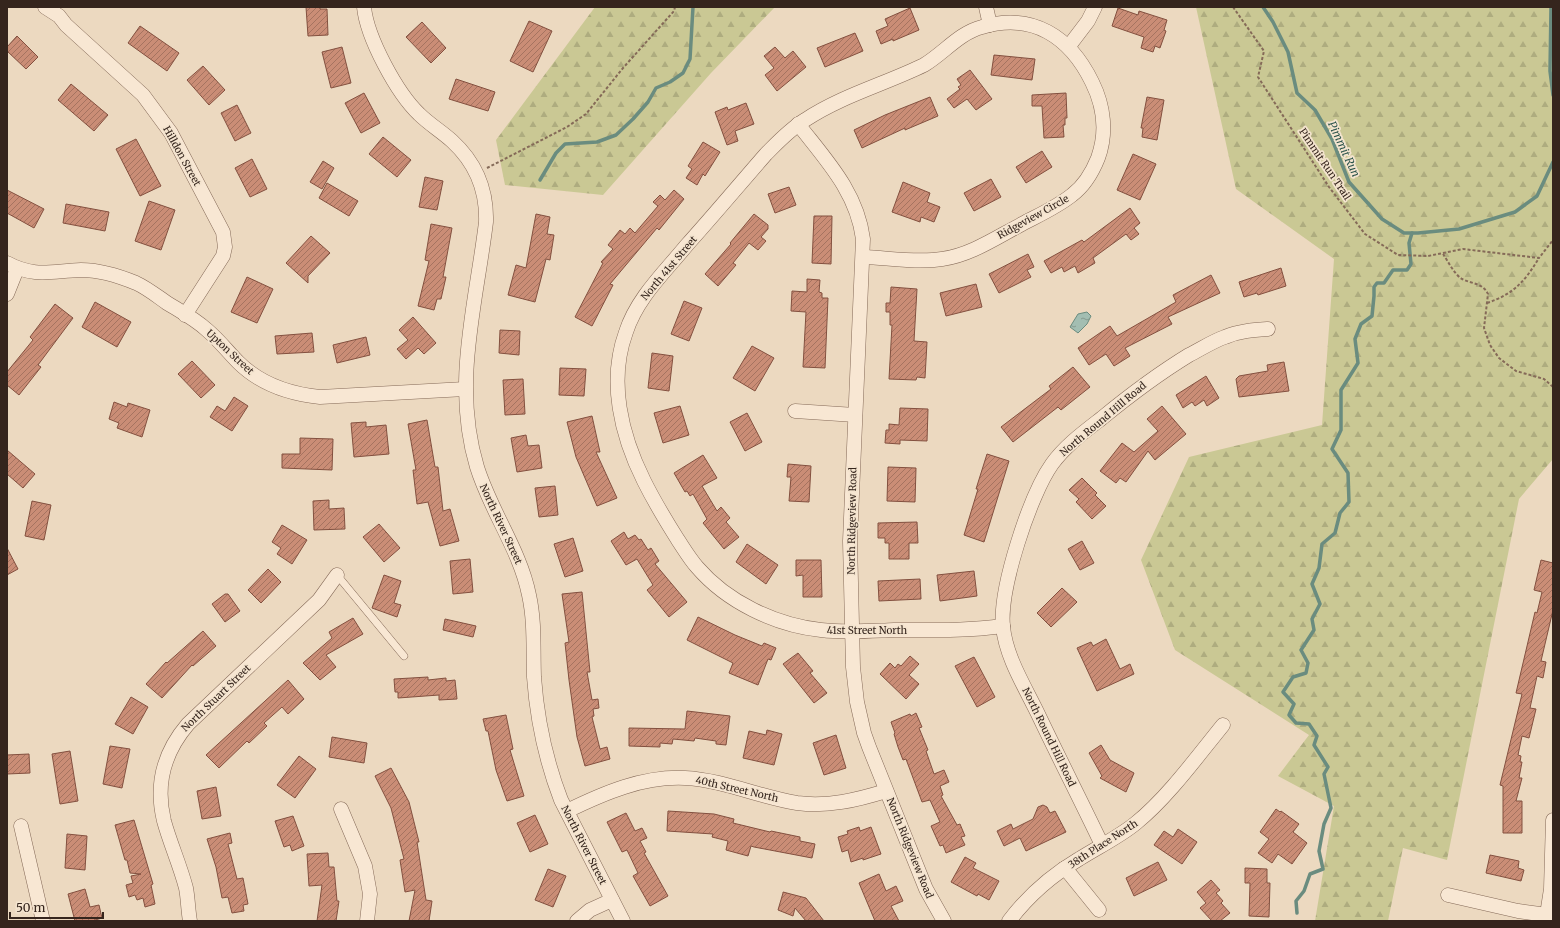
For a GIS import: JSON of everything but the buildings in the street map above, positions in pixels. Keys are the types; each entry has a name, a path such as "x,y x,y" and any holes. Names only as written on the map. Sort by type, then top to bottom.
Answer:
{"street":[{"name":"Hilldon Street","path":"45,7 59,16 66,25 143,95 171,133 223,232 225,247 223,256 185,315"},
{"name":"North River Street","path":"364,7 366,23 373,41 409,103 419,114 459,148 466,156 477,173 486,203 486,222 468,343 465,389 467,422 476,464 488,498 522,569 529,595 534,631 534,675 539,720 552,774 561,800 623,921"},
{"path":"986,7 990,25"},
{"path":"1069,46 1088,21 1095,7"},
{"name":"Ridgeview Circle","path":"798,124 833,104 924,65 934,59 965,34 990,25 1011,23 1029,25 1046,31 1069,46 1080,60 1090,77 1098,97 1103,116 1103,134 1100,151 1090,175 1079,188 1058,205 960,255 941,259 920,260 864,256"},
{"name":"North Ridgeview Road","path":"798,124 839,177 851,196 862,228 864,256 850,524 854,673 860,718 869,747 926,889 944,921"},
{"name":"North 41st Street","path":"685,550 651,495 634,460 628,443 622,422 618,393 618,366 622,343 636,309 650,288 766,154 798,124"},
{"name":"Upton Street","path":"12,266 29,272 42,274 82,270 102,272 121,277 138,284 206,329 224,345 238,362 252,374 268,383 301,395 320,396 465,389"},
{"path":"7,294 12,266"},
{"name":"North Round Hill Road","path":"1102,845 1020,677 1006,639 1003,626 1006,591 1014,557 1033,499 1042,480 1060,454 1070,444 1130,395 1177,362 1214,341 1227,336 1242,332 1268,329"},
{"path":"795,411 855,415"},
{"name":"41st Street North","path":"685,550 697,568 715,586 736,600 758,612 784,622 807,628 830,631 852,631 979,629 1003,626"},
{"name":"North Stuart Street","path":"190,921 186,888 164,820 161,802 161,784 164,766 169,751 178,736 188,724 320,600 337,575"},
{"name":"38th Place North","path":"1009,921 1031,896 1065,868 1127,830 1146,814 1223,725"},
{"name":"40th Street North","path":"567,811 627,785 668,778 712,781 783,800 808,804 844,802 886,791"},
{"path":"341,809 365,866 370,894 367,921"},
{"path":"1448,895 1547,918 1552,878 1553,820"},
{"path":"21,826 28,862 43,921"},
{"path":"1065,868 1099,910"},
{"path":"577,921 590,910 612,900"}],"lane":[{"path":"337,575 404,656"}],"path":[{"path":"477,173 567,127 586,114 623,68 674,11 675,7"},
{"name":"Pimmit Run Trail","path":"1233,7 1264,52 1258,77 1329,187 1365,234 1398,255 1428,256 1462,249 1539,258"},
{"path":"1487,303 1502,298 1516,288 1528,275 1553,240"},
{"path":"1443,254 1462,278 1482,286 1486,290 1488,294 1484,328 1490,345 1499,358 1516,371 1544,379 1553,387"}],"green space":[{"path":"595,7 775,7 711,73 603,195 505,185 496,140"},
{"path":"1196,7 1553,7 1553,459 1519,499 1447,860 1403,848 1388,921 1315,921 1334,806 1278,776 1309,735 1175,650 1141,560 1189,457 1322,425 1334,259 1236,189"}],"water":[{"path":"1087,312 1091,316 1087,324 1078,333 1070,327 1078,314"}],"waterway":[{"path":"540,180 556,153 565,144 597,142 616,135 648,102 656,88 670,82 683,73 690,59 693,7"},
{"name":"Pimmit Run","path":"1263,7 1273,22 1288,52 1297,93 1315,110 1332,139 1349,182 1382,219 1404,233 1459,229 1515,212 1537,196 1553,162"},
{"name":"Pimmit Run","path":"1551,7 1550,71 1553,95"},
{"path":"1297,913 1296,901 1304,891 1310,874 1323,869 1319,851 1324,824 1331,808 1324,774 1328,767 1314,745 1317,736 1309,724 1296,723 1289,715 1294,704 1283,692 1293,677 1306,673 1308,663 1301,650 1314,630 1312,619 1320,604 1312,584 1319,568 1322,544 1335,533 1340,513 1349,502 1348,473 1332,449 1341,430 1341,390 1358,363 1355,339 1361,324 1372,316 1374,287 1377,283 1384,283 1393,270 1407,270 1411,264 1409,243 1412,233"}]}
